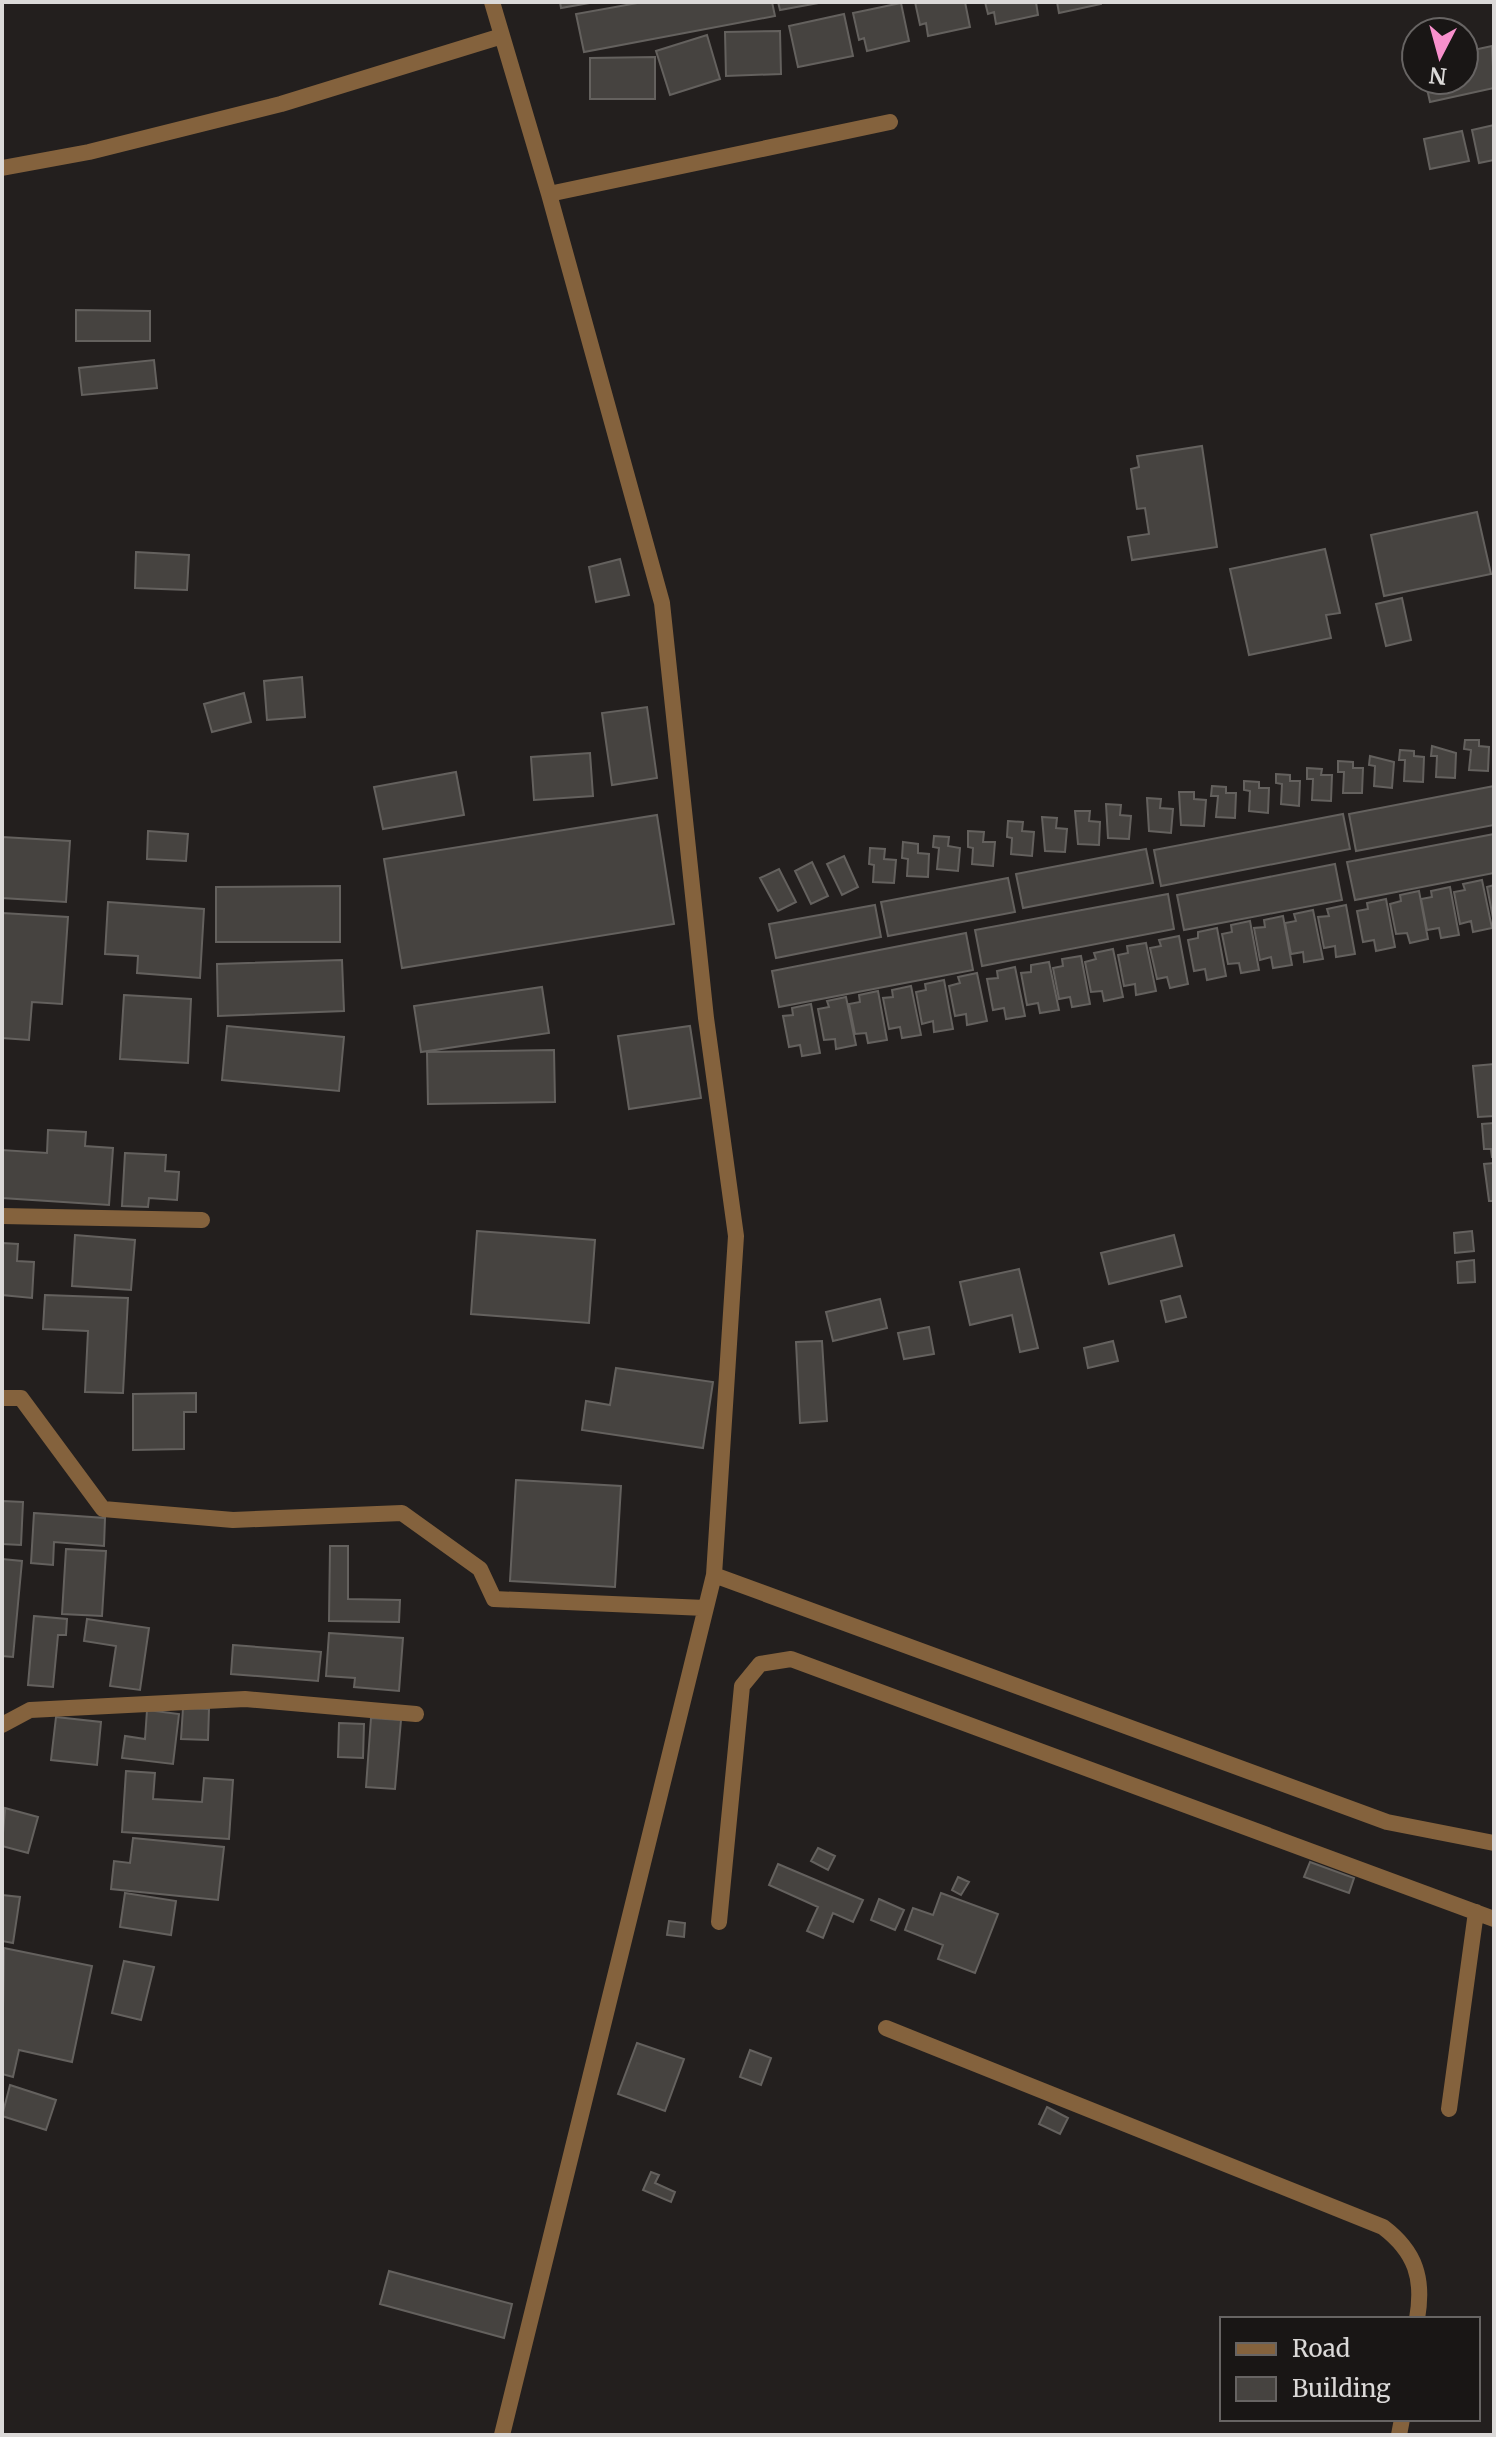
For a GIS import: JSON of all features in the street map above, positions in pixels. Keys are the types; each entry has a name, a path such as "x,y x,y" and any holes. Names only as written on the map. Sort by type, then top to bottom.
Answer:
{"street":[{"path":"492,2 549,194 662,603 706,1018 736,1236 714,1575 545,2248 502,2435"},
{"path":"2,168 89,152 281,104 502,36"},
{"path":"549,194 890,122"},
{"path":"2,1216 202,1220"},
{"path":"2,1398 21,1398 103,1509 233,1520 402,1513 480,1569 494,1599 705,1608"},
{"path":"714,1575 1387,1822 1494,1843"},
{"path":"719,1922 742,1686 760,1664 791,1659 1494,1919"},
{"path":"2,1725 30,1710 245,1699 416,1714"},
{"path":"1449,2109 1476,1912"},
{"path":"886,2028 1383,2227 1405,2248 1419,2274 1421,2294 1417,2317"}],"building":[{"path":"560,2 595,2 561,8"},
{"path":"643,2 772,2 775,16 584,52 576,14"},
{"path":"778,2 824,2 780,10"},
{"path":"915,2 965,2 970,27 928,36 926,23 920,25"},
{"path":"985,2 1036,2 1038,15 996,24 994,12 988,14"},
{"path":"1057,2 1101,2 1101,4 1059,13"},
{"path":"901,3 909,41 867,51 864,38 859,40 853,13"},
{"path":"844,14 853,56 798,67 789,26"},
{"path":"780,31 781,74 726,76 725,32"},
{"path":"707,35 720,79 670,95 656,51"},
{"path":"1492,46 1494,88 1480,91 1480,49"},
{"path":"655,57 655,99 590,99 590,58"},
{"path":"1429,96 1457,96 1430,102"},
{"path":"1494,125 1494,160 1479,163 1472,130"},
{"path":"1462,131 1469,161 1430,169 1424,139"},
{"path":"76,310 150,311 150,341 76,341"},
{"path":"154,360 157,388 82,395 79,368"},
{"path":"1202,446 1217,547 1132,560 1128,537 1149,534 1145,508 1137,509 1131,469 1139,467 1137,456"},
{"path":"1477,512 1491,574 1384,596 1371,535"},
{"path":"1325,549 1340,613 1326,615 1331,638 1249,655 1230,569"},
{"path":"136,552 189,555 187,590 135,588"},
{"path":"620,559 629,595 596,602 589,567"},
{"path":"1402,598 1411,640 1386,646 1376,604"},
{"path":"302,677 305,717 267,720 264,681"},
{"path":"244,693 251,722 212,732 204,704"},
{"path":"647,707 657,778 612,785 602,713"},
{"path":"1465,740 1479,740 1479,746 1489,747 1488,771 1469,770 1471,750 1464,749"},
{"path":"1432,746 1456,753 1455,778 1436,777 1437,756 1431,756"},
{"path":"1400,750 1414,751 1414,756 1424,757 1423,782 1404,781 1405,760 1399,760"},
{"path":"590,753 593,796 534,800 531,757"},
{"path":"1370,756 1394,762 1392,788 1374,786 1375,766 1369,765"},
{"path":"1338,761 1353,762 1353,768 1363,768 1362,793 1343,793 1344,772 1338,772"},
{"path":"1307,768 1322,769 1321,775 1332,775 1331,801 1312,800 1313,779 1307,779"},
{"path":"456,772 464,815 383,829 374,787"},
{"path":"1276,774 1290,775 1290,781 1300,781 1299,806 1281,804 1282,784 1276,783"},
{"path":"1244,781 1259,782 1259,788 1269,788 1268,813 1249,811 1250,791 1244,790"},
{"path":"1212,786 1226,787 1226,793 1236,793 1235,818 1216,817 1218,796 1211,796"},
{"path":"1494,786 1494,825 1356,851 1349,814"},
{"path":"1179,792 1194,792 1194,799 1206,800 1204,826 1181,825"},
{"path":"1147,798 1161,799 1160,808 1173,809 1171,833 1149,831"},
{"path":"1106,804 1121,805 1120,815 1131,816 1129,839 1108,838"},
{"path":"1075,811 1090,811 1089,821 1100,822 1099,845 1078,844"},
{"path":"1343,814 1350,849 1161,886 1154,850"},
{"path":"657,815 674,924 402,968 384,859"},
{"path":"1042,817 1057,818 1056,828 1067,829 1065,852 1045,851"},
{"path":"1008,821 1023,822 1022,831 1034,832 1032,856 1011,854 1012,838 1007,837"},
{"path":"148,831 188,834 186,861 147,859"},
{"path":"968,831 984,832 983,842 995,842 993,866 972,864 973,848 968,847"},
{"path":"1494,834 1494,873 1355,900 1347,862"},
{"path":"934,836 949,837 948,846 960,848 958,871 937,869 939,848 933,847"},
{"path":"2,837 70,841 66,902 2,898"},
{"path":"903,842 918,844 918,853 929,854 928,877 907,876 908,859 902,858"},
{"path":"870,848 885,849 884,859 896,860 894,883 873,882 874,865 869,864"},
{"path":"1146,849 1153,883 1023,908 1016,874"},
{"path":"844,856 858,887 842,895 827,864"},
{"path":"812,862 828,896 811,904 795,871"},
{"path":"1335,864 1342,900 1184,930 1177,895"},
{"path":"779,869 796,902 778,911 760,878"},
{"path":"1008,878 1015,912 888,936 881,902"},
{"path":"1482,880 1492,928 1473,932 1471,921 1460,924 1454,892 1465,890 1463,884"},
{"path":"1494,885 1494,918 1493,918 1487,887"},
{"path":"340,886 340,942 216,942 216,887"},
{"path":"1450,887 1459,935 1441,938 1439,928 1427,930 1421,899 1432,897 1431,891"},
{"path":"1419,891 1428,939 1410,943 1407,933 1396,934 1390,904 1401,901 1400,895"},
{"path":"1168,894 1174,929 982,966 975,930"},
{"path":"1386,899 1395,947 1376,951 1374,940 1363,942 1357,911 1368,909 1367,903"},
{"path":"108,902 204,909 200,978 137,973 138,956 105,954"},
{"path":"875,905 881,937 776,958 769,924"},
{"path":"1346,905 1355,954 1336,957 1335,946 1324,948 1318,917 1329,916 1327,909"},
{"path":"1313,910 1323,959 1304,962 1303,952 1291,954 1285,923 1296,921 1294,914"},
{"path":"2,913 68,917 62,1004 32,1002 29,1040 2,1038"},
{"path":"1283,916 1292,965 1273,968 1271,957 1260,960 1254,928 1265,927 1264,920"},
{"path":"1250,921 1259,970 1241,973 1239,963 1228,964 1222,934 1232,932 1231,925"},
{"path":"1217,928 1226,976 1207,980 1205,969 1194,971 1188,940 1198,938 1198,932"},
{"path":"966,933 973,970 779,1007 772,971"},
{"path":"1179,936 1188,984 1170,988 1167,977 1157,979 1150,948 1161,946 1159,940"},
{"path":"1146,943 1156,991 1136,995 1135,984 1124,986 1118,955 1128,953 1127,946"},
{"path":"1113,949 1123,997 1104,1001 1102,991 1091,992 1085,962 1096,959 1094,953"},
{"path":"1081,956 1090,1004 1072,1007 1070,997 1059,999 1053,968 1063,966 1062,959"},
{"path":"342,960 344,1011 218,1016 217,964"},
{"path":"1049,962 1059,1010 1040,1013 1038,1003 1027,1005 1021,973 1031,972 1031,965"},
{"path":"1015,967 1025,1016 1006,1019 1004,1008 993,1010 987,979 998,978 997,971"},
{"path":"977,973 987,1021 967,1025 966,1014 955,1016 949,986 960,983 958,977"},
{"path":"944,980 953,1029 934,1032 933,1021 922,1024 916,992 926,990 925,984"},
{"path":"911,986 921,1035 902,1038 900,1027 889,1029 883,998 893,997 892,990"},
{"path":"542,987 549,1033 421,1052 414,1006"},
{"path":"878,991 887,1040 868,1043 866,1033 855,1034 849,1004 860,1002 859,995"},
{"path":"124,995 191,999 188,1063 120,1059"},
{"path":"846,997 856,1045 836,1049 835,1039 824,1040 818,1009 829,1007 827,1001"},
{"path":"811,1004 820,1053 802,1056 800,1045 789,1047 783,1016 793,1015 792,1008"},
{"path":"227,1026 344,1037 339,1091 222,1080"},
{"path":"690,1026 701,1098 629,1109 618,1036"},
{"path":"554,1050 555,1102 428,1104 427,1052"},
{"path":"1494,1064 1494,1116 1478,1117 1473,1066"},
{"path":"1494,1123 1492,1157 1491,1149 1484,1149 1482,1124"},
{"path":"48,1130 86,1132 85,1146 113,1148 109,1205 2,1198 2,1150 47,1153"},
{"path":"125,1153 166,1155 165,1171 179,1172 177,1200 149,1198 148,1207 122,1206"},
{"path":"1494,1163 1494,1201 1489,1201 1484,1164"},
{"path":"477,1231 595,1240 589,1323 471,1314"},
{"path":"1472,1231 1474,1251 1455,1253 1454,1233"},
{"path":"75,1235 135,1240 131,1290 72,1286"},
{"path":"1174,1235 1182,1266 1109,1284 1101,1253"},
{"path":"2,1243 18,1244 17,1261 34,1262 32,1298 2,1295"},
{"path":"1474,1260 1475,1282 1458,1283 1457,1262"},
{"path":"1019,1269 1038,1348 1020,1352 1012,1315 970,1325 960,1282"},
{"path":"45,1295 128,1298 123,1393 85,1392 88,1331 43,1329"},
{"path":"1180,1296 1186,1317 1166,1322 1161,1301"},
{"path":"880,1299 887,1328 833,1341 826,1312"},
{"path":"929,1327 934,1354 904,1359 898,1333"},
{"path":"822,1341 827,1421 800,1423 796,1342"},
{"path":"1113,1341 1118,1361 1088,1368 1084,1348"},
{"path":"616,1368 713,1382 703,1448 582,1430 586,1401 610,1405"},
{"path":"196,1393 196,1412 184,1412 184,1449 133,1450 133,1394"},
{"path":"516,1480 621,1486 615,1587 510,1581"},
{"path":"2,1501 23,1502 21,1545 2,1544"},
{"path":"34,1513 105,1518 104,1546 54,1542 53,1565 31,1563"},
{"path":"330,1546 348,1546 348,1599 400,1600 399,1622 329,1621"},
{"path":"66,1549 106,1551 102,1616 62,1614"},
{"path":"2,1559 22,1561 13,1657 2,1656"},
{"path":"34,1616 67,1619 66,1635 58,1635 53,1687 28,1685"},
{"path":"87,1619 149,1628 140,1690 110,1686 116,1646 84,1641"},
{"path":"329,1633 403,1638 399,1691 354,1687 355,1678 326,1676"},
{"path":"233,1645 321,1652 318,1681 231,1674"},
{"path":"183,1708 209,1709 208,1740 181,1739"},
{"path":"147,1710 179,1714 173,1764 122,1758 125,1736 145,1739"},
{"path":"56,1717 101,1722 97,1765 51,1760"},
{"path":"371,1718 401,1720 395,1789 366,1787"},
{"path":"339,1723 364,1724 363,1758 338,1757"},
{"path":"126,1771 155,1773 153,1799 202,1802 204,1778 233,1780 229,1839 122,1832"},
{"path":"5,1808 38,1817 28,1853 2,1846"},
{"path":"133,1838 224,1847 218,1900 111,1889 114,1861 130,1863"},
{"path":"818,1848 835,1856 828,1870 811,1861"},
{"path":"1310,1862 1354,1878 1349,1893 1304,1877"},
{"path":"778,1864 863,1900 853,1922 833,1913 823,1938 807,1931 818,1907 769,1885"},
{"path":"958,1877 969,1882 961,1895 952,1890"},
{"path":"125,1893 176,1901 171,1935 120,1927"},
{"path":"941,1893 998,1914 975,1973 938,1959 943,1945 905,1930 913,1908 933,1915"},
{"path":"2,1895 20,1897 13,1943 2,1941"},
{"path":"879,1899 904,1910 895,1930 871,1920"},
{"path":"669,1921 685,1923 684,1937 667,1935"},
{"path":"4,1948 92,1966 72,2062 19,2050 13,2077 2,2074"},
{"path":"124,1961 154,1967 141,2020 112,2013"},
{"path":"637,2043 684,2059 665,2111 618,2094"},
{"path":"750,2050 771,2058 761,2085 740,2077"},
{"path":"10,2085 56,2100 46,2130 2,2116"},
{"path":"1047,2107 1068,2118 1060,2134 1039,2124"},
{"path":"651,2172 659,2175 655,2183 675,2192 671,2202 643,2190"},
{"path":"389,2271 512,2304 504,2338 380,2304"}]}
